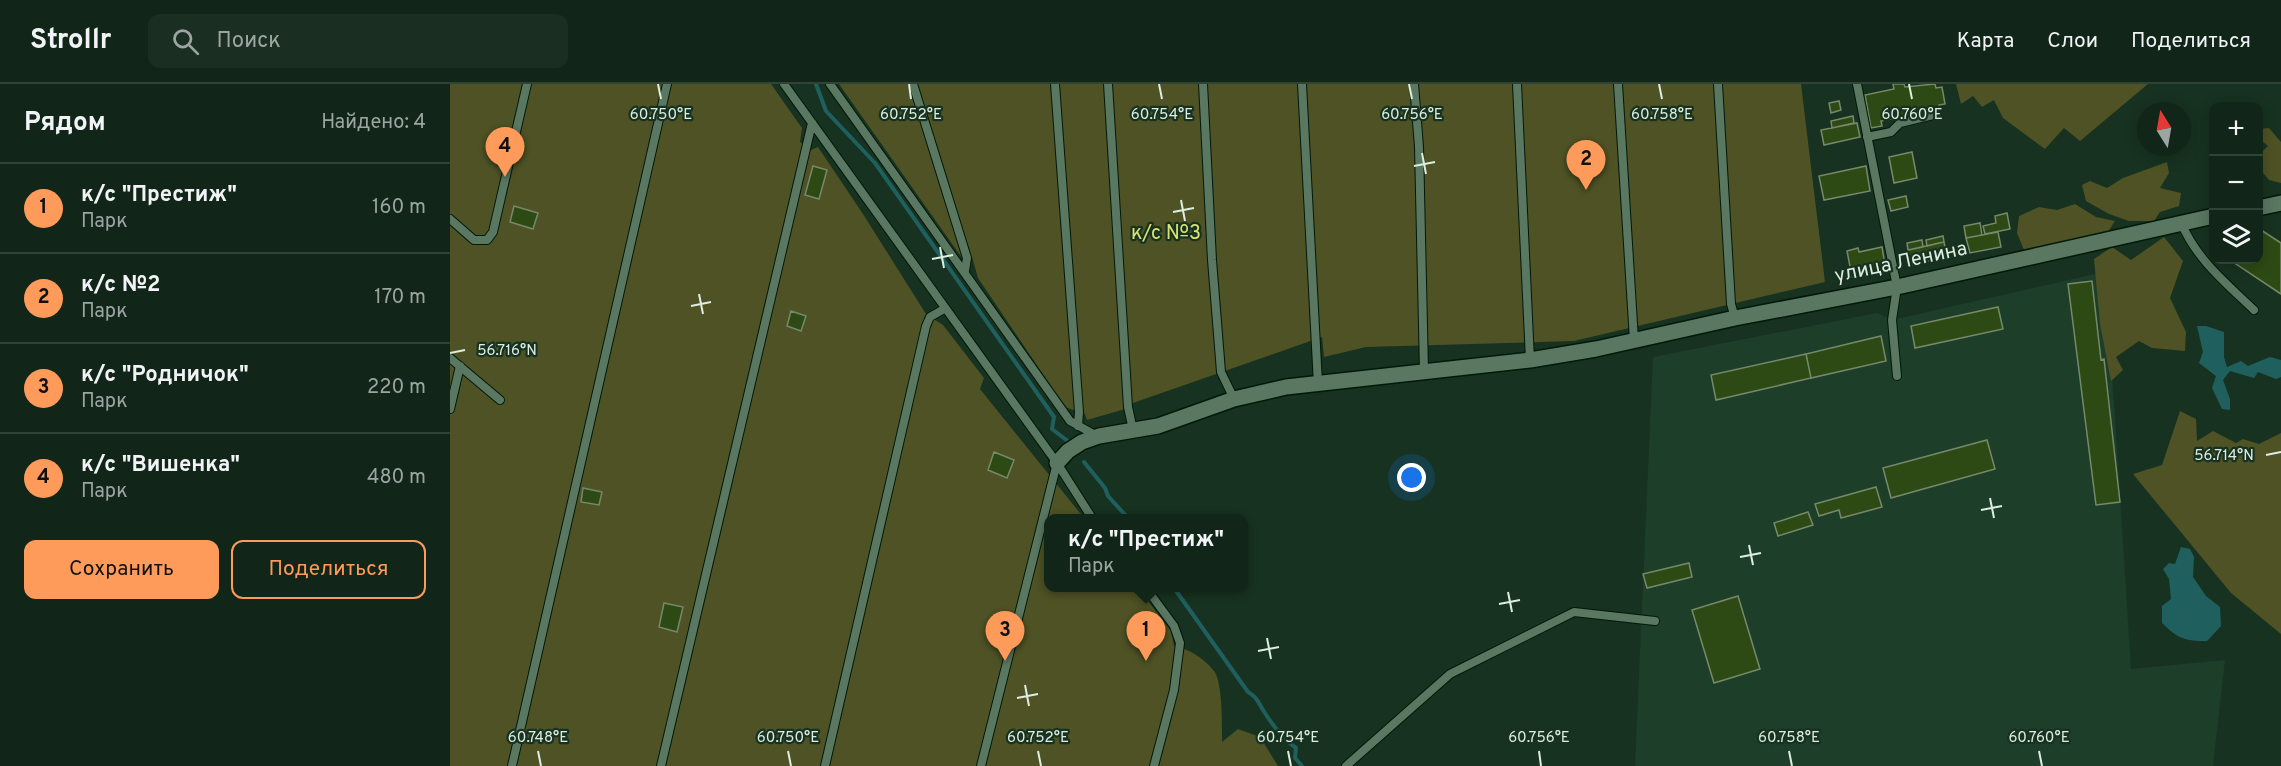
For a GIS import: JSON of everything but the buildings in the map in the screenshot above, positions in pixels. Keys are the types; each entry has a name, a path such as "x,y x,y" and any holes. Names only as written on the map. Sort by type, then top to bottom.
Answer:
{"street":[{"path":"2263,207 2281,203"},
{"name":"улица Ленина","path":"1057,463 1068,451 1082,442 1099,436 1158,426 1234,399 1286,387 1530,360 1596,349 1735,318 1897,287 2209,217"}],"lane":[{"path":"450,219 474,240 487,240 493,232 527,84"},
{"path":"512,766 667,84"},
{"path":"784,84 1057,463 1089,514"},
{"path":"830,84 1070,421 1099,436"},
{"path":"913,84 967,258 965,271"},
{"path":"1055,84 1079,412 1078,426"},
{"path":"1108,84 1128,407 1133,430"},
{"path":"1203,84 1212,260 1221,372 1234,399"},
{"path":"1302,84 1318,384"},
{"path":"1414,84 1419,147 1424,371"},
{"path":"1517,84 1530,360"},
{"path":"1618,84 1634,340"},
{"path":"1718,84 1731,304 1735,318"},
{"path":"1857,84 1897,287 1892,320 1897,376"},
{"path":"1867,138 1891,132 1900,123 1933,115"},
{"path":"661,766 812,123"},
{"path":"2181,222 2188,240 2200,255 2254,310"},
{"path":"825,766 926,326 930,317 944,309"},
{"path":"450,358 500,400"},
{"path":"450,409 460,366"},
{"path":"1044,514 1057,463"},
{"path":"981,766 1044,515"},
{"path":"1149,592 1174,627 1180,643 1174,690 1154,766"},
{"path":"1347,766 1450,674 1574,612 1655,621"}],"shaded area":[{"path":"2099,273 2113,386 2131,669 2225,660 2213,766 1635,766 1653,357 1877,313 1892,320"}],"green space":[{"path":"450,84 771,84 802,128 800,142 811,150 818,147 926,314 943,325 984,378 980,389 1081,514 1044,514 1044,592 1141,592 1171,631 1174,646 1196,655 1214,671 1219,685 1222,742 1238,729 1260,737 1278,766 450,766"},
{"name":"к/с №3","path":"839,84 1801,84 1825,282 1574,341 1366,347 1324,357 1322,337 1133,403 1122,410 1087,420 1085,414 1065,407 978,278 972,257 962,258"},
{"path":"1956,84 2148,84 2080,141 2064,128 2045,149 2003,118 1994,100 1982,107 1973,96 1961,104"},
{"path":"2269,128 2281,142 2281,183 2269,180 2263,173 2263,150 2268,146 2263,142 2263,129"},
{"path":"2167,162 2169,173 2160,188 2181,193 2179,206 2160,212 2154,221 2129,221 2109,214 2086,201 2082,185 2090,181 2107,188 2123,178"},
{"path":"2075,204 2096,217 2115,221 2108,232 2024,250 2017,233 2019,216 2039,207 2057,210"},
{"path":"2164,237 2183,261 2170,298 2186,332 2185,351 2152,348 2139,341 2116,357 2123,370 2111,381 2100,324 2094,259 2112,247 2131,260"},
{"path":"2180,411 2196,419 2197,441 2213,431 2236,443 2243,439 2259,444 2281,433 2281,634 2231,593 2133,474 2162,465"}],"water":[{"path":"2197,326 2206,326 2224,332 2224,357 2227,367 2241,361 2248,366 2270,357 2281,360 2281,377 2276,379 2258,372 2254,378 2230,371 2223,380 2230,399 2230,410 2222,409 2212,388 2216,376 2199,363 2203,352"},
{"path":"2181,547 2190,549 2194,557 2193,577 2206,596 2220,607 2221,626 2207,641 2182,638 2162,623 2162,606 2171,599 2169,579 2163,569 2169,563 2175,564"}],"waterway":[{"path":"816,84 826,111 875,163 1054,417 1052,429 1069,442"},
{"path":"1084,462 1105,488 1108,496 1124,514"},
{"path":"1177,592 1248,692 1257,700 1286,740 1296,748 1295,758 1302,766"}],"place":[{"name":"к/с \"Вишенка\"","path":"505,177"},
{"name":"к/с №2","path":"1586,190"},
{"name":"к/с \"Родничок\"","path":"1005,661"},
{"name":"к/с \"Престиж\"","path":"1146,661"}]}
